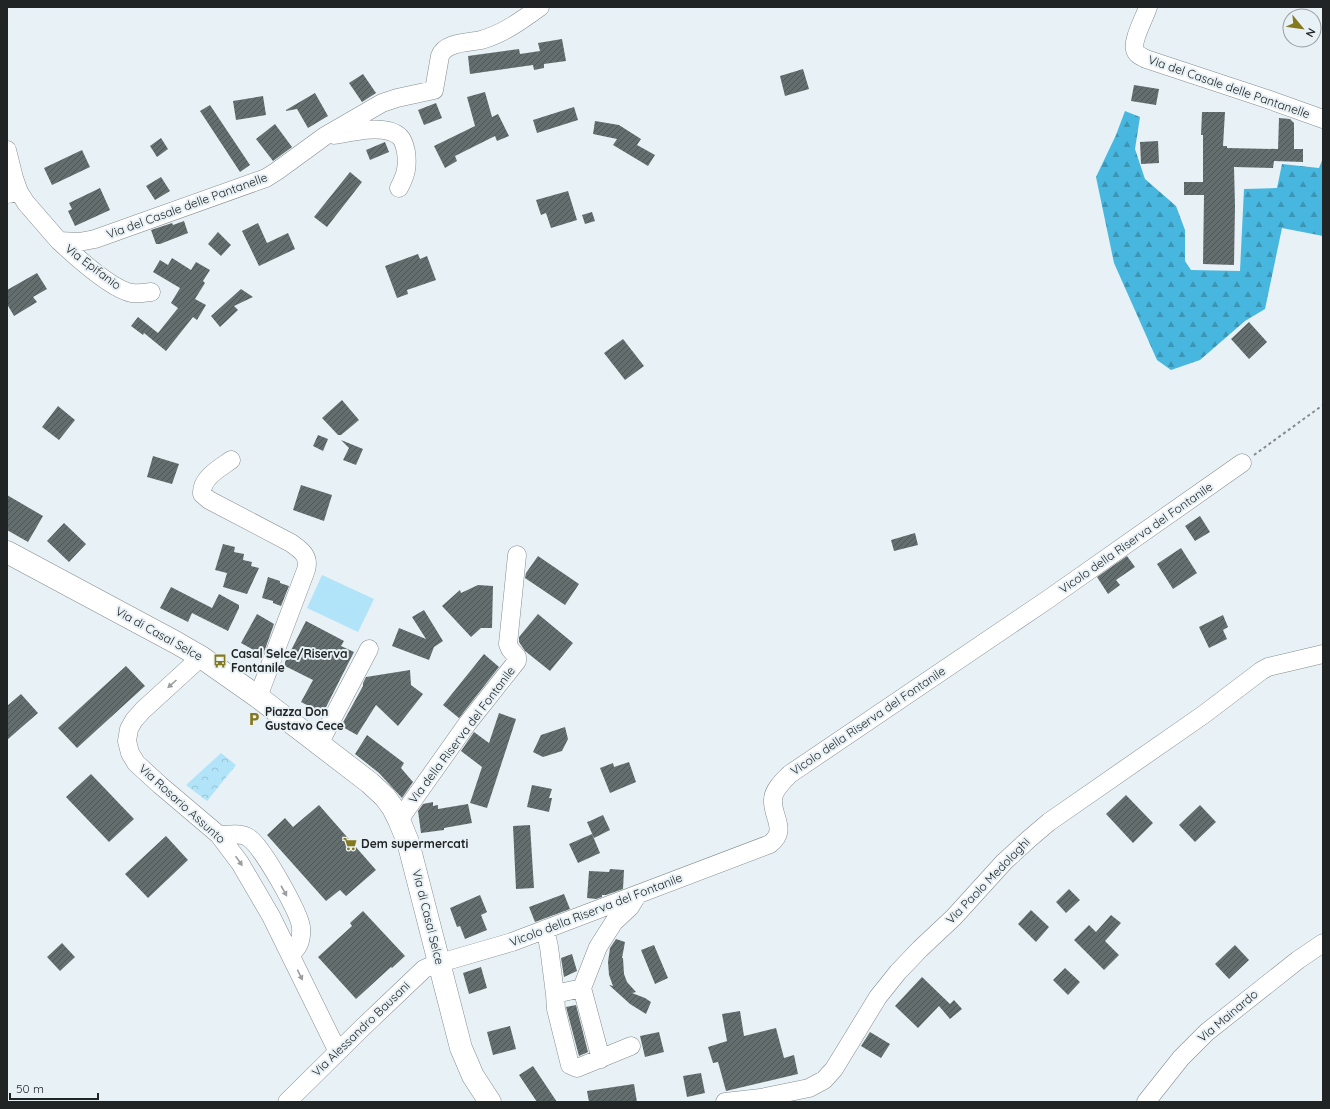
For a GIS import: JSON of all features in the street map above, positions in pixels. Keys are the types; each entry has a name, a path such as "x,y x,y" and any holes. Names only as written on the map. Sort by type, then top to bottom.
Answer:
{"main road":[{"name":"Via di Casal Selce","path":"7,552 201,657 258,697 378,790 393,808 410,850 457,1036 464,1057 478,1084 490,1102"}],"street":[{"name":"Via del Casale delle Pantanelle","path":"59,241 78,242 89,240 262,180 273,174 325,136 385,101 434,90 439,59 444,50 453,45 481,40 494,35 514,25 540,7"},
{"name":"Via del Casale delle Pantanelle","path":"1148,7 1134,44 1135,51 1146,60 1267,99 1323,119"},
{"path":"325,136 375,129 387,130 399,136 404,144 407,164 405,175 399,188"},
{"path":"7,150 14,178 13,193 26,203 59,241"},
{"name":"Via Epifanio","path":"59,241 99,274 123,290 131,293 150,292"},
{"path":"231,460 206,480 202,487 202,494 209,500 291,543 303,553 307,561 306,570 258,697"},
{"name":"Vicolo della Riserva del Fontanile","path":"439,963 503,945 770,844 778,835 779,828 773,798 778,787 792,772 1047,600 1242,463"},
{"name":"Via della Riserva del Fontanile","path":"399,820 467,724 517,661 517,657 510,649 508,644 517,555"},
{"path":"320,744 369,649"},
{"name":"Via Paolo Medolaghi","path":"725,1102 761,1098 809,1088 824,1080 834,1069 878,997 898,972 959,912 1004,862 1029,839 1049,822 1203,715 1261,671 1268,667 1323,654"},
{"name":"Via Rosario Assunto","path":"201,657 138,715 129,729 127,741 130,753 136,763 219,835 232,852 249,877 271,916 338,1052"},
{"path":"219,835 239,834 249,838 265,856 293,906 300,925 300,942 290,954"},
{"path":"600,1059 582,988 598,947 614,922 630,907 638,894"},
{"path":"544,929 549,946 556,1009 570,1065 577,1068 631,1046"},
{"name":"Via Mainardo","path":"1146,1102 1182,1058 1207,1032 1298,960 1323,943"},
{"name":"Via Alessandro Bausani","path":"287,1102 420,972 427,967 439,963"},
{"path":"555,994 582,988"}],"path":[{"path":"1242,463 1323,406"}],"green space":[{"path":"1125,111 1140,117 1135,149 1145,179 1176,206 1185,230 1185,261 1191,270 1240,271 1244,189 1277,188 1282,164 1319,168 1323,158 1323,236 1282,228 1265,309 1245,321 1200,360 1171,370 1157,360 1114,263 1096,177 1116,135"},
{"path":"322,575 374,599 358,632 307,608"},
{"path":"221,753 236,765 207,801 186,785"}],"building":[{"path":"562,39 566,61 544,64 544,68 534,70 533,65 470,74 468,56 519,49 520,54 540,51 538,43"},
{"path":"803,69 809,89 785,96 780,76"},
{"path":"363,74 376,93 362,102 349,83"},
{"path":"1134,85 1159,89 1156,105 1131,101"},
{"path":"485,92 492,117 498,114 509,136 497,141 495,136 455,156 457,161 445,168 434,146 475,126 467,97"},
{"path":"315,93 328,116 308,128 297,109 286,110"},
{"path":"263,96 266,115 236,120 233,101"},
{"path":"436,103 442,118 424,125 418,110"},
{"path":"210,105 250,165 240,172 200,111"},
{"path":"574,107 578,120 537,133 533,120"},
{"path":"1202,112 1225,112 1223,146 1227,146 1227,148 1278,149 1279,118 1290,119 1294,123 1294,149 1303,149 1303,162 1274,161 1273,168 1234,167 1234,265 1203,264 1204,195 1184,195 1184,182 1203,182 1203,135 1201,135"},
{"path":"595,121 619,125 641,139 637,145 655,155 648,166 613,145 617,139 593,134"},
{"path":"275,124 292,147 273,161 256,139"},
{"path":"161,138 168,149 157,157 150,146"},
{"path":"1158,141 1159,163 1141,164 1140,142"},
{"path":"385,142 389,152 370,160 366,150"},
{"path":"82,150 90,167 52,185 44,168"},
{"path":"350,172 362,182 327,227 314,217"},
{"path":"161,177 170,191 155,200 146,186"},
{"path":"100,188 110,210 75,226 68,211 72,209 69,203"},
{"path":"568,191 577,220 551,228 546,213 541,215 536,200"},
{"path":"592,212 595,221 585,224 582,215"},
{"path":"184,221 188,233 160,244 156,244 151,230 172,223 173,225"},
{"path":"258,223 267,243 288,233 295,249 259,266 242,231"},
{"path":"218,232 231,245 221,256 208,244"},
{"path":"418,254 420,259 427,256 436,280 407,290 408,294 397,298 385,266"},
{"path":"172,258 191,270 196,262 210,270 203,281 205,283 195,299 206,305 197,320 193,317 166,351 144,333 143,335 131,326 138,317 158,333 178,308 171,303 180,288 153,272 160,260 168,265"},
{"path":"37,273 47,289 33,297 37,302 14,316 7,304 7,290"},
{"path":"241,289 253,297 234,306 238,310 220,327 211,316"},
{"path":"1249,322 1267,342 1249,359 1231,339"},
{"path":"623,339 644,366 625,380 604,353"},
{"path":"342,400 359,420 341,435 338,435 322,418"},
{"path":"58,406 75,420 59,440 42,427"},
{"path":"318,435 328,439 323,451 313,446"},
{"path":"341,440 363,449 356,465 343,460 349,448"},
{"path":"153,456 179,464 172,484 147,477"},
{"path":"301,485 332,495 324,521 293,510"},
{"path":"7,495 43,516 28,542 7,530"},
{"path":"1200,516 1210,532 1195,541 1185,526"},
{"path":"64,523 86,544 69,562 47,541"},
{"path":"915,533 918,545 894,551 891,540"},
{"path":"223,544 235,547 234,552 244,554 243,560 252,562 251,566 259,568 247,594 223,587 227,573 215,570"},
{"path":"1181,548 1197,573 1173,589 1157,564"},
{"path":"538,556 579,584 565,605 525,578 526,573"},
{"path":"1127,556 1135,567 1116,580 1120,585 1108,594 1097,577"},
{"path":"268,577 289,586 281,606 273,603 273,601 262,598"},
{"path":"478,585 493,586 492,628 481,628 471,637 442,606 460,590 461,593"},
{"path":"171,587 212,608 219,594 239,605 228,631 192,613 188,622 160,608"},
{"path":"424,610 443,641 434,647 429,660 392,646 399,628 426,639 412,617"},
{"path":"257,614 274,624 263,655 241,643"},
{"path":"538,614 573,643 550,671 525,651 519,642 519,637"},
{"path":"1223,615 1228,627 1223,630 1227,639 1209,648 1199,627"},
{"path":"306,621 344,641 341,646 354,652 323,713 301,702 313,680 285,666 285,662"},
{"path":"484,654 499,667 459,718 443,705"},
{"path":"126,666 145,686 77,748 58,728"},
{"path":"410,670 411,685 423,694 398,726 376,705 357,735 341,726 363,686 366,677"},
{"path":"21,694 38,713 7,740 7,706"},
{"path":"499,713 516,719 487,808 470,803 482,767 461,751 474,732 489,743"},
{"path":"565,727 568,739 562,751 543,757 533,752 541,735"},
{"path":"367,735 404,763 401,768 413,782 402,798 379,773 355,754"},
{"path":"629,762 636,782 610,793 600,768 613,763 614,767"},
{"path":"91,774 134,819 109,842 66,797"},
{"path":"532,785 552,789 549,798 552,798 549,812 527,807"},
{"path":"1126,795 1153,823 1133,843 1106,814"},
{"path":"433,802 433,806 438,805 438,809 468,804 472,823 444,828 444,830 421,833 418,811 423,804"},
{"path":"319,805 376,870 346,896 340,890 326,901 267,835 285,818 293,827"},
{"path":"1200,805 1216,822 1195,842 1179,825"},
{"path":"603,815 610,830 594,838 587,822"},
{"path":"530,825 534,888 516,889 513,826"},
{"path":"592,834 600,853 578,863 569,844"},
{"path":"166,836 188,860 148,898 125,874"},
{"path":"610,869 624,870 623,889 602,895 602,897 596,899 587,898 589,871 609,872"},
{"path":"1069,889 1080,900 1066,913 1056,902"},
{"path":"564,894 570,909 535,922 529,907"},
{"path":"480,895 487,912 481,915 487,930 465,939 460,926 457,927 450,908"},
{"path":"1031,910 1049,927 1036,942 1018,924"},
{"path":"363,911 405,956 356,999 318,957 352,926 350,923"},
{"path":"1111,915 1121,923 1105,941 1119,955 1104,970 1074,940 1089,925 1096,932"},
{"path":"616,939 625,942 622,958 624,974 627,982 636,992 632,993 651,1002 646,1014 630,1004 609,985 613,986 609,975 608,962 610,948"},
{"path":"62,943 75,957 60,971 47,957"},
{"path":"654,945 668,978 655,984 641,950"},
{"path":"1235,945 1249,960 1229,979 1215,964"},
{"path":"572,954 577,971 564,977 561,958"},
{"path":"481,967 487,988 469,994 463,973"},
{"path":"1065,968 1080,982 1068,995 1053,980"},
{"path":"922,977 950,1004 954,1000 962,1009 950,1019 939,1006 918,1028 895,1006"},
{"path":"576,1005 588,1052 579,1056 566,1007"},
{"path":"740,1011 744,1036 776,1028 784,1058 794,1055 798,1074 726,1091 718,1062 713,1063 708,1047 727,1041 722,1014"},
{"path":"510,1026 516,1049 493,1055 487,1032"},
{"path":"659,1032 664,1052 645,1057 640,1036"},
{"path":"870,1032 890,1044 881,1058 861,1046"},
{"path":"533,1066 557,1102 537,1102 519,1075"},
{"path":"701,1073 705,1093 687,1097 683,1076"},
{"path":"634,1084 637,1102 589,1102 587,1091"}],"place":[{"name":"Casal Selce/Riserva Fontanile","path":"220,661"},
{"name":"Piazza Don Gustavo Cece","path":"254,719"},
{"name":"Dem supermercati","path":"350,844"}]}
